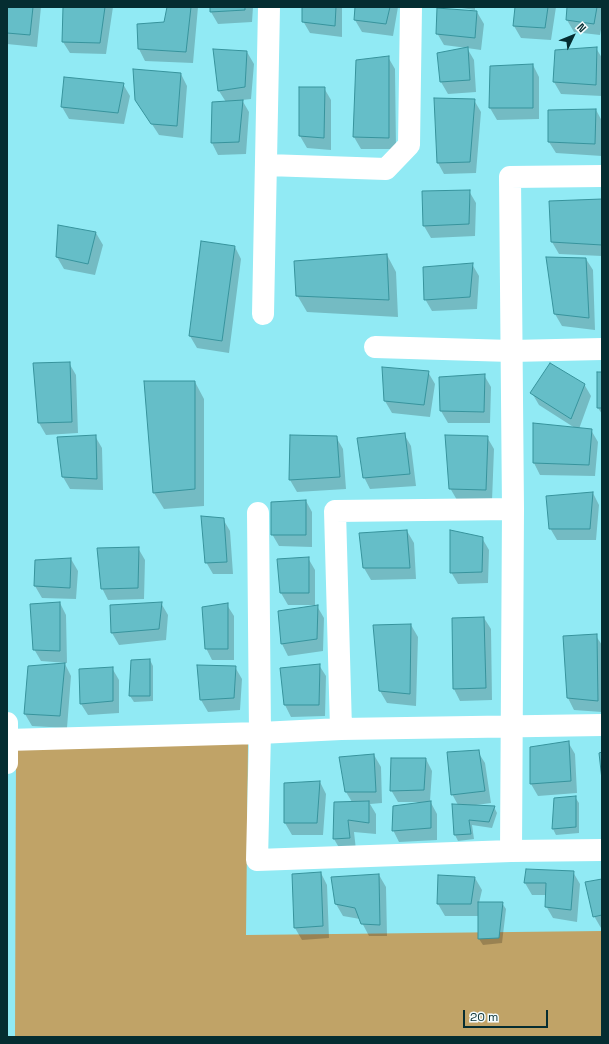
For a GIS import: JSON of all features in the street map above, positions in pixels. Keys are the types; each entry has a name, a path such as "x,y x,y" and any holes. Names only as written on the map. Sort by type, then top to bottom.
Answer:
{"street":[{"path":"263,314 269,7"},
{"path":"267,165 386,169 409,145 410,7"},
{"path":"511,851 513,509 510,178 602,176"},
{"path":"376,347 511,351 602,349"},
{"path":"341,729 335,511 513,509"},
{"path":"258,513 260,734 257,860 511,851 602,850"},
{"path":"7,723 7,763"},
{"path":"7,740 260,734 341,729 602,725"}],"shaded area":[{"path":"25,744 248,744 246,935 602,931 602,1037 15,1037 16,751"}],"building":[{"path":"7,7 33,7 30,35 7,33"},
{"path":"63,7 105,7 100,43 62,42"},
{"path":"167,7 191,7 186,52 138,49 137,24 164,22"},
{"path":"210,7 245,7 245,10 210,12"},
{"path":"302,7 336,7 335,26 302,22"},
{"path":"355,7 390,7 386,24 354,20"},
{"path":"515,7 548,7 545,28 513,26"},
{"path":"567,7 597,7 594,24 566,20"},
{"path":"437,8 477,11 475,38 436,34"},
{"path":"468,47 470,80 440,82 437,53"},
{"path":"597,47 596,85 553,82 555,50"},
{"path":"213,49 247,51 245,87 218,91"},
{"path":"389,56 389,138 353,137 356,60"},
{"path":"533,64 533,108 489,108 490,66"},
{"path":"133,69 181,73 177,126 151,124 135,100"},
{"path":"64,77 124,83 118,113 61,107"},
{"path":"299,87 325,87 324,138 299,136"},
{"path":"434,98 475,99 470,162 437,163"},
{"path":"243,100 239,142 211,143 212,102"},
{"path":"596,109 595,144 548,142 548,110"},
{"path":"470,190 469,224 423,226 422,191"},
{"path":"602,199 602,245 551,242 549,201"},
{"path":"58,225 96,232 88,264 56,257"},
{"path":"201,241 235,246 222,341 189,336"},
{"path":"387,254 389,300 296,296 294,261"},
{"path":"546,257 586,258 589,318 554,314"},
{"path":"473,263 470,297 424,300 423,267"},
{"path":"70,362 72,422 38,423 33,363"},
{"path":"550,363 585,384 571,419 530,393"},
{"path":"382,367 429,371 424,405 384,401"},
{"path":"597,372 602,372 602,408 597,408"},
{"path":"485,374 484,412 440,411 439,377"},
{"path":"144,381 195,381 195,489 153,493"},
{"path":"533,423 592,429 589,465 533,463"},
{"path":"405,433 410,474 363,478 357,438"},
{"path":"96,435 97,479 62,477 57,437"},
{"path":"290,435 337,436 340,477 289,480"},
{"path":"445,435 488,436 486,490 449,489"},
{"path":"593,492 590,529 549,529 546,496"},
{"path":"306,500 306,535 271,535 271,502"},
{"path":"201,516 224,518 227,562 205,563"},
{"path":"407,530 410,568 363,568 359,533"},
{"path":"450,530 483,537 482,572 450,573"},
{"path":"139,547 138,588 101,589 97,548"},
{"path":"309,557 309,593 280,593 277,559"},
{"path":"71,558 70,588 34,586 35,560"},
{"path":"60,602 60,651 33,650 30,604"},
{"path":"162,602 159,629 111,633 110,605"},
{"path":"228,603 228,649 205,649 202,607"},
{"path":"318,605 317,639 281,644 278,611"},
{"path":"484,617 486,688 453,689 452,618"},
{"path":"411,624 410,694 379,691 373,625"},
{"path":"597,634 598,701 567,698 563,636"},
{"path":"150,659 150,696 129,696 131,660"},
{"path":"65,663 60,716 24,714 28,666"},
{"path":"320,664 319,705 284,705 280,668"},
{"path":"197,665 236,666 234,698 200,700"},
{"path":"113,667 113,701 80,704 79,669"},
{"path":"569,741 571,781 530,784 530,747"},
{"path":"479,750 485,791 451,795 447,752"},
{"path":"602,752 602,780 599,753"},
{"path":"374,754 376,792 345,792 339,757"},
{"path":"391,758 426,758 424,790 390,791"},
{"path":"320,781 317,823 284,823 284,783"},
{"path":"576,796 576,827 552,829 554,798"},
{"path":"369,801 369,823 348,820 350,838 333,839 334,802"},
{"path":"431,801 431,828 392,831 393,806"},
{"path":"452,804 495,806 489,822 469,820 471,834 454,835"},
{"path":"526,869 574,871 571,910 545,907 546,883 524,883"},
{"path":"321,872 323,926 294,928 292,874"},
{"path":"379,874 380,925 361,924 355,908 335,904 331,877"},
{"path":"438,875 475,877 471,904 437,904"},
{"path":"602,879 602,915 593,917 585,882"},
{"path":"478,902 503,902 499,938 478,939"}]}
